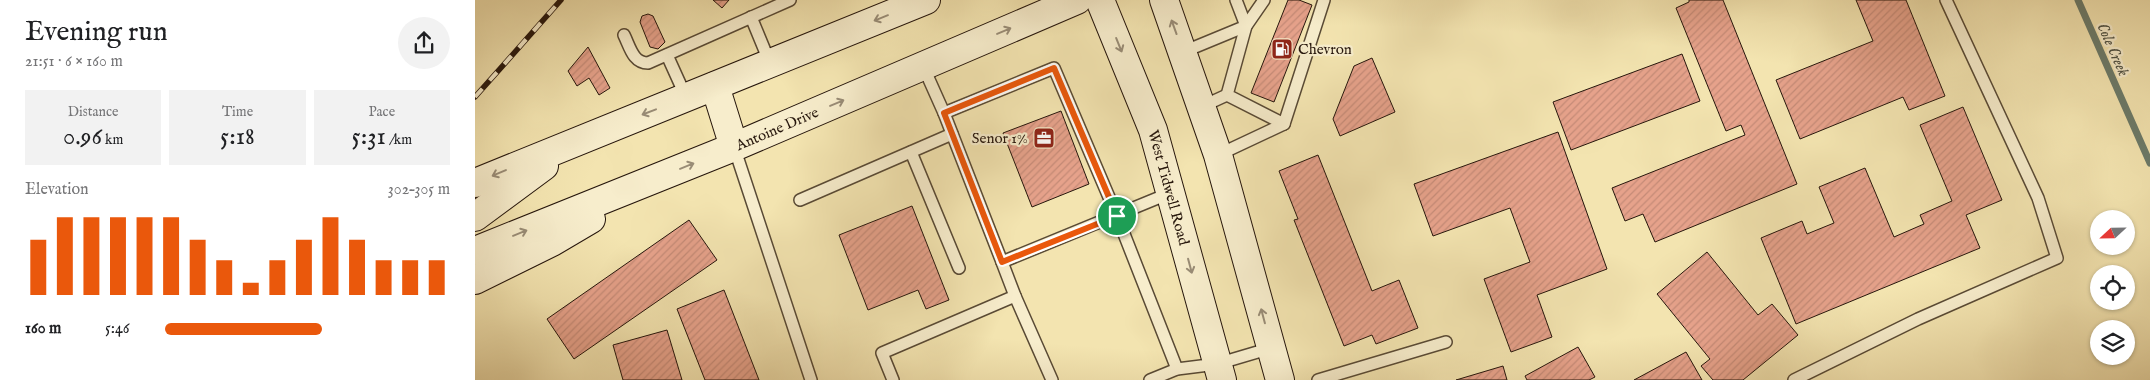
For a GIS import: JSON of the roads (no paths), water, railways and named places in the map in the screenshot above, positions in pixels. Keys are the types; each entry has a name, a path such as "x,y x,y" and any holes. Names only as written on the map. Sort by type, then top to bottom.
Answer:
{"main road":[{"path":"475,183 581,138 926,0"},
{"name":"Antoine Drive","path":"475,251 735,146 1077,0"},
{"name":"West Tidwell Road","path":"1100,0 1153,130 1220,372"},
{"path":"1164,0 1183,52 1215,101 1218,155 1280,380"},
{"path":"715,86 735,146"},
{"path":"475,217 581,138"},
{"path":"475,280 552,242 654,179"}],"lane":[{"path":"624,35 636,60 641,63 648,63 790,0"},
{"path":"1235,0 1246,26"},
{"path":"1264,0 1246,26 1215,101 1284,124"},
{"path":"1218,155 1284,124 1324,0"},
{"path":"1793,380 1918,319 2057,258 2038,198 1946,0"},
{"path":"751,17 770,64"},
{"path":"1183,52 1246,26"},
{"path":"667,55 686,97"},
{"path":"923,66 944,113 1015,296 1052,380"},
{"path":"944,113 1054,68 1117,216 1177,369"},
{"path":"800,200 952,134"},
{"path":"735,146 811,380"},
{"path":"911,152 959,268"},
{"path":"1002,262 1170,193"},
{"path":"893,380 882,353 1015,296"},
{"path":"1318,380 1446,342"},
{"path":"1149,380 1177,369 1220,372 1271,348"}],"waterway":[{"name":"Cole Creek","path":"2078,0 2150,163"}],"railway":[{"path":"475,97 561,0"}],"place":[{"name":"Chevron","path":"1282,49"},
{"name":"Senor 1%","path":"1044,138"}]}
